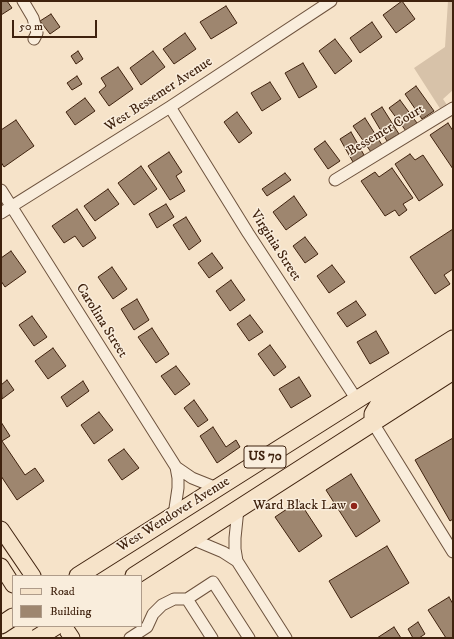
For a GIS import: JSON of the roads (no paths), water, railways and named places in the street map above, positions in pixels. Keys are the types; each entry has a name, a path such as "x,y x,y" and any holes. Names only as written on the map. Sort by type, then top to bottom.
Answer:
{"highway":[{"name":"West Wendover Avenue","path":"80,575 453,339"},
{"path":"373,423 373,414 379,404 453,355"},
{"name":"West Wendover Avenue","path":"136,575 453,372"},
{"path":"37,638 54,627"}],"main road":[{"path":"1,529 32,575"},
{"path":"1,566 12,583"},
{"path":"40,627 46,638"},
{"path":"65,627 72,638"}],"street":[{"path":"23,1 33,18 37,33 34,39"},
{"name":"West Bessemer Avenue","path":"1,212 170,107 331,1"},
{"name":"Virginia Street","path":"170,107 248,233 357,400"},
{"name":"Bessemer Court","path":"335,180 453,108"},
{"name":"Carolina Street","path":"1,190 176,467 178,488 174,515"},
{"path":"373,423 453,552"},
{"name":"Carolina Street","path":"176,467 192,478 217,488"},
{"path":"238,509 234,538 238,561 286,638"},
{"path":"192,538 223,552 238,561"},
{"path":"130,638 147,627 153,614 162,605 174,598 187,599 213,582 249,638"},
{"path":"187,599 212,638"}],"place":[{"name":"Ward Black Law","path":"354,506"}]}
